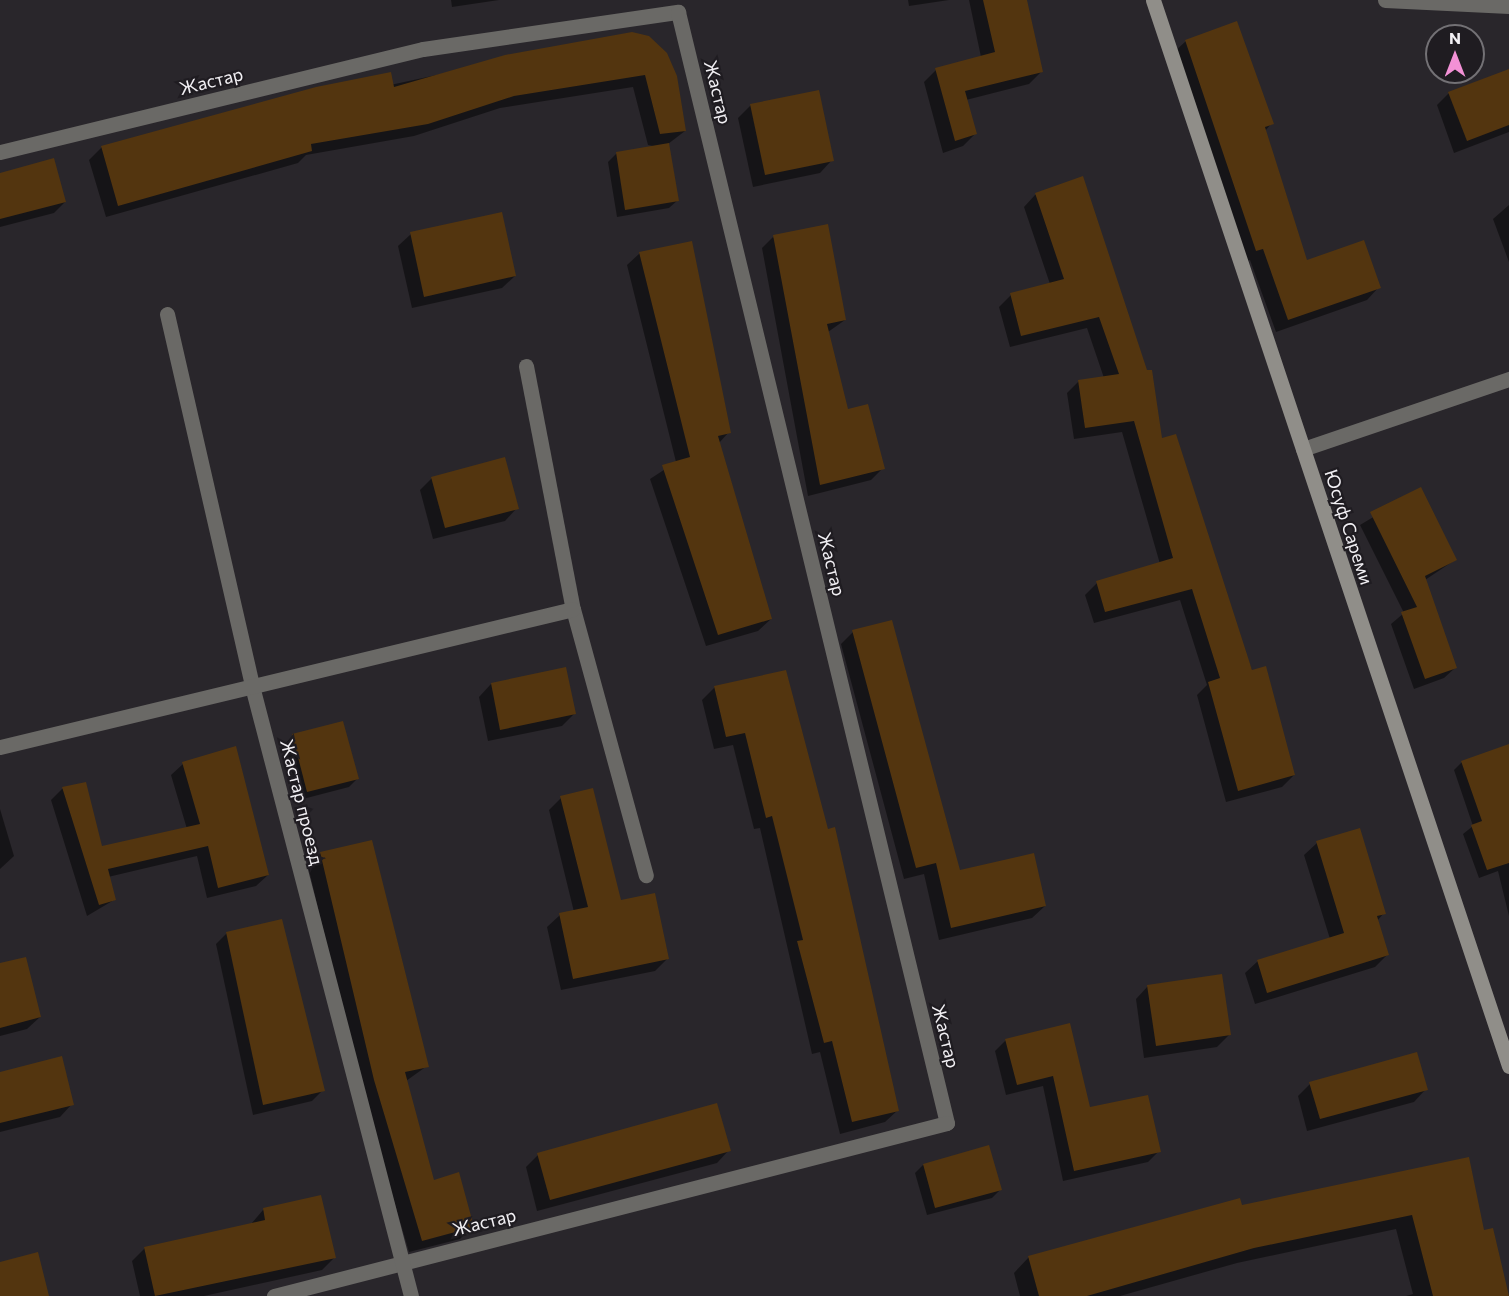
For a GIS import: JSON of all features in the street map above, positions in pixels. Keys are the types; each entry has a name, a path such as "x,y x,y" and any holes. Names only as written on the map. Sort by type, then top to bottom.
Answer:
{"main road":[{"name":"Юсуф Сареми","path":"1153,0 1509,1066"}],"street":[{"path":"1384,0 1509,6"},
{"name":"Жастар","path":"0,152 423,49 678,12 947,1123 274,1296"},
{"name":"Жастар проезд","path":"167,314 252,686 399,1264 411,1296"},
{"path":"526,366 573,609 646,875"},
{"path":"1303,449 1509,379"},
{"path":"0,747 573,609"}],"building":[{"path":"983,0 1027,0 1043,72 965,91 977,134 955,141 935,68 995,52"},
{"path":"1237,21 1274,124 1265,127 1307,260 1364,240 1381,288 1288,320 1263,249 1256,251 1185,40"},
{"path":"632,32 649,36 667,53 677,76 686,131 660,134 645,75 514,96 428,124 311,144 312,151 118,206 101,146 316,87 391,72 394,87 505,55"},
{"path":"1509,69 1509,125 1467,141 1448,92 1469,84 1485,84 1485,78"},
{"path":"819,90 834,161 765,175 750,104"},
{"path":"669,143 679,201 625,210 616,152"},
{"path":"54,158 66,202 0,219 0,173"},
{"path":"1083,176 1147,370 1152,370 1162,438 1176,434 1252,670 1266,666 1295,775 1238,791 1208,682 1220,678 1192,589 1105,612 1096,581 1173,558 1134,421 1085,428 1078,380 1119,374 1099,317 1021,336 1010,293 1064,279 1035,193"},
{"path":"502,212 516,276 424,297 410,232"},
{"path":"828,224 846,320 827,324 848,409 868,404 885,469 820,485 773,235"},
{"path":"692,241 731,433 718,436 772,619 718,635 662,465 690,457 639,252"},
{"path":"505,457 519,509 445,528 431,477"},
{"path":"1421,487 1457,560 1425,576 1457,668 1425,679 1401,612 1417,607 1370,512"},
{"path":"892,620 960,870 1034,853 1046,906 951,928 936,863 916,868 852,630"},
{"path":"566,667 576,714 500,730 491,683"},
{"path":"786,670 828,829 835,827 899,1111 852,1122 832,1041 824,1043 797,941 803,940 772,816 766,818 745,733 726,737 714,686"},
{"path":"343,721 359,779 307,792 292,734"},
{"path":"1509,744 1509,863 1487,870 1471,825 1482,821 1461,761"},
{"path":"236,746 269,875 218,888 208,846 108,869 116,900 99,905 62,787 86,782 102,846 200,824 182,762"},
{"path":"593,788 621,900 655,893 669,959 573,979 559,913 588,907 560,796"},
{"path":"1360,828 1386,914 1377,916 1389,955 1267,993 1257,960 1344,933 1316,841"},
{"path":"372,840 429,1067 405,1072 434,1180 459,1172 474,1227 422,1241 374,1080 320,852"},
{"path":"282,919 325,1091 263,1105 226,932"},
{"path":"26,957 41,1017 0,1028 0,963"},
{"path":"1222,974 1231,1035 1156,1046 1147,985"},
{"path":"1070,1023 1090,1107 1148,1095 1161,1152 1074,1171 1053,1076 1017,1085 1005,1039"},
{"path":"1417,1052 1428,1090 1320,1119 1309,1082"},
{"path":"62,1056 74,1105 0,1123 0,1072"},
{"path":"717,1103 731,1151 550,1200 537,1153"},
{"path":"989,1145 1002,1190 935,1208 923,1164"},
{"path":"1469,1157 1484,1230 1493,1228 1509,1296 1433,1296 1412,1215 1254,1248 1087,1296 1039,1296 1028,1256 1240,1198 1242,1205"},
{"path":"321,1195 336,1258 155,1296 144,1247 265,1220 263,1208"},
{"path":"38,1252 49,1296 0,1296 0,1262"}]}
